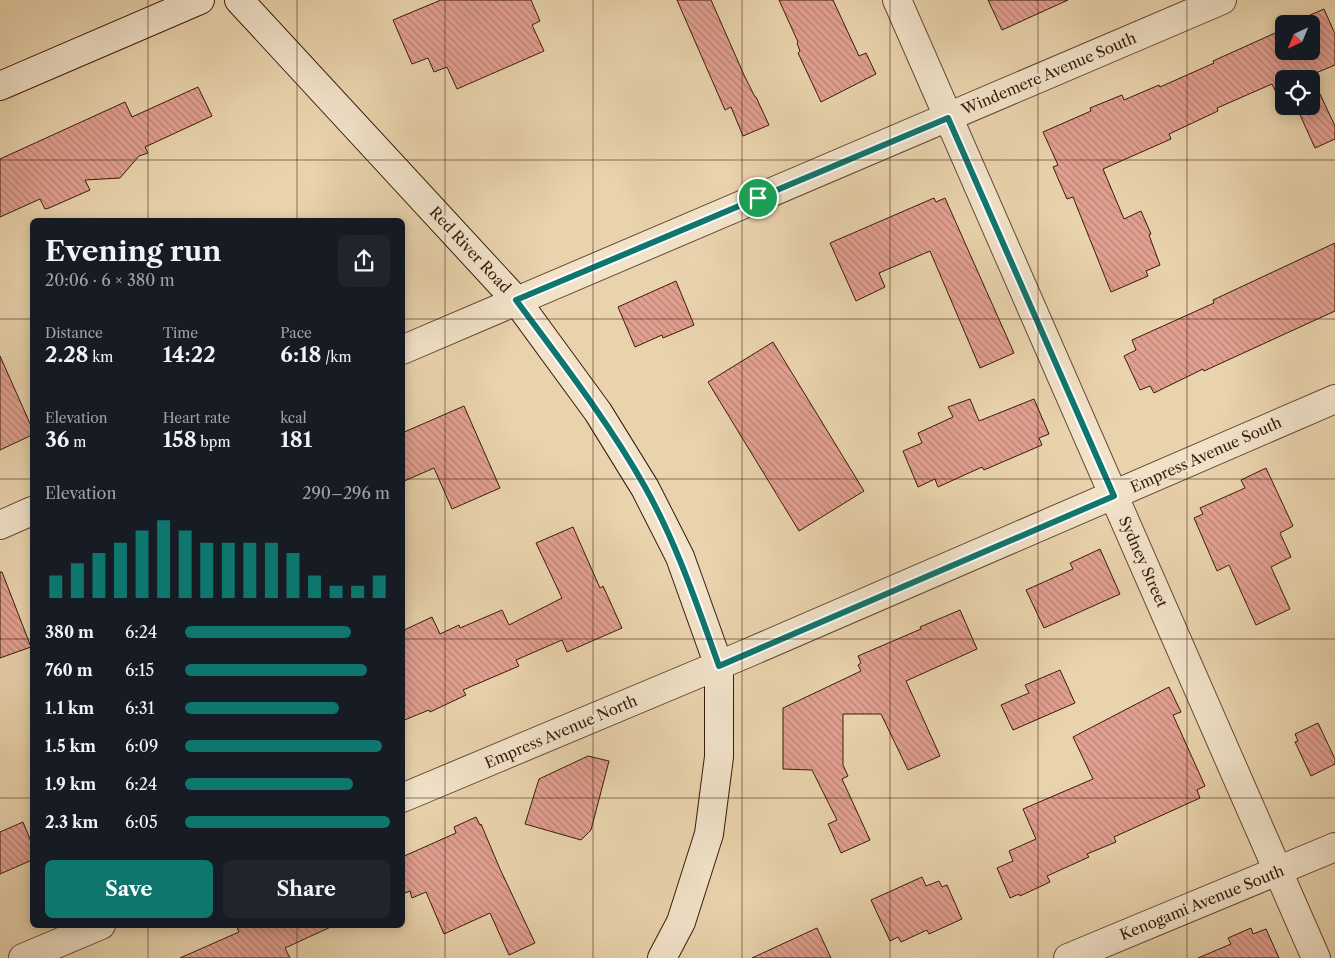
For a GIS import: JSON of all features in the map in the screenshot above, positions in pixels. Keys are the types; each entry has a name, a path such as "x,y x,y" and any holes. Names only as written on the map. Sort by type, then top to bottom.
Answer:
{"street":[{"path":"0,86 200,0"},
{"name":"Red River Road","path":"239,0 516,300 598,412 646,488 680,557 719,666 719,757 709,834 681,922 662,958"},
{"name":"Sydney Street","path":"897,0 1316,958"},
{"name":"Windemere Avenue South","path":"405,349 1222,0"},
{"name":"Empress Avenue South","path":"719,666 1335,399"},
{"path":"0,525 30,511"},
{"name":"Empress Avenue North","path":"405,797 719,666"},
{"name":"Kenogami Avenue South","path":"1068,958 1335,847"},
{"path":"23,958 94,928"}],"building":[{"path":"441,0 531,0 540,21 532,25 544,51 457,89 447,67 434,72 428,58 412,64 393,20"},
{"path":"677,0 711,0 744,75 769,125 743,136 731,107 725,110"},
{"path":"779,0 833,0 859,56 866,53 876,74 821,102 798,53 800,51 798,42"},
{"path":"988,0 1068,0 1002,30"},
{"path":"1324,9 1335,34 1335,65 1320,71 1275,70 1275,90 1272,84 1217,108 1218,111 1169,134 1171,139 1103,169 1124,219 1141,211 1151,234 1149,235 1160,265 1146,271 1148,276 1111,292 1073,197 1067,199 1053,167 1058,165 1043,132 1091,111 1090,108 1122,95 1124,100 1159,85 1160,87 1275,33 1275,60 1320,60 1320,15 1310,15"},
{"path":"198,87 212,116 145,147 148,153 139,156 120,178 85,180 90,190 49,208 45,209 40,199 0,217 0,159 125,102 132,117"},
{"path":"1320,94 1335,126 1335,139 1315,148 1300,115 1320,115"},
{"path":"934,198 936,202 945,198 1014,353 980,368 930,251 879,273 885,287 856,301 830,243"},
{"path":"1335,243 1335,311 1204,371 1203,369 1154,393 1150,386 1140,390 1124,356 1136,350 1132,340 1214,303 1213,300"},
{"path":"676,281 694,325 663,338 662,335 635,347 618,307"},
{"path":"773,342 864,491 799,531 708,382"},
{"path":"0,356 30,424 30,436 0,450"},
{"path":"970,399 979,421 1034,399 1049,434 1039,438 1042,445 984,470 982,467 938,487 935,479 918,487 903,451 922,443 918,433 953,417 948,407"},
{"path":"464,406 500,488 452,509 434,468 405,481 405,432"},
{"path":"1266,468 1293,526 1280,533 1291,557 1271,567 1290,609 1256,625 1229,565 1217,571 1194,518 1203,514 1200,508 1245,488 1241,480"},
{"path":"573,527 600,588 603,586 622,628 567,652 562,640 516,660 519,666 463,690 466,695 430,712 429,710 405,720 405,630 432,617 440,634 459,625 460,628 502,610 509,625 562,598 536,543"},
{"path":"1100,549 1120,594 1044,628 1026,590 1073,569 1070,563"},
{"path":"0,572 2,572 30,647 0,658"},
{"path":"960,610 977,649 906,681 940,756 908,770 881,714 843,714 843,765 848,776 842,779 870,840 841,853 828,824 837,820 812,770 783,769 783,708 861,671 858,665 861,663 858,656"},
{"path":"1060,670 1075,703 1013,730 1001,705 1029,693 1025,685"},
{"path":"1169,687 1181,712 1173,715 1205,786 1197,790 1200,798 1114,837 1116,842 1087,854 1089,857 1047,876 1050,882 1020,896 1019,894 1010,898 997,868 1013,861 1009,851 1036,839 1023,809 1093,779 1073,737"},
{"path":"1318,723 1335,759 1335,764 1311,776 1295,742 1298,741 1295,734"},
{"path":"588,756 609,761 591,830 581,840 525,824 539,779"},
{"path":"476,817 481,824 535,943 509,955 490,913 444,934 426,892 412,898 410,891 405,893 405,856 456,833 454,827"},
{"path":"23,822 30,839 30,861 0,874 0,832"},
{"path":"922,877 926,886 939,881 942,887 947,885 962,919 929,934 927,930 901,942 898,937 890,941 871,900"},
{"path":"237,928 328,928 285,948 290,958 180,958 239,932"},
{"path":"817,928 831,958 752,958"},
{"path":"1251,928 1253,934 1266,929 1279,958 1198,958 1231,944 1228,938"}],"route":[{"path":"948,118 1114,496 719,666 680,557 646,488 598,412 516,300 758,198 948,118"}]}
